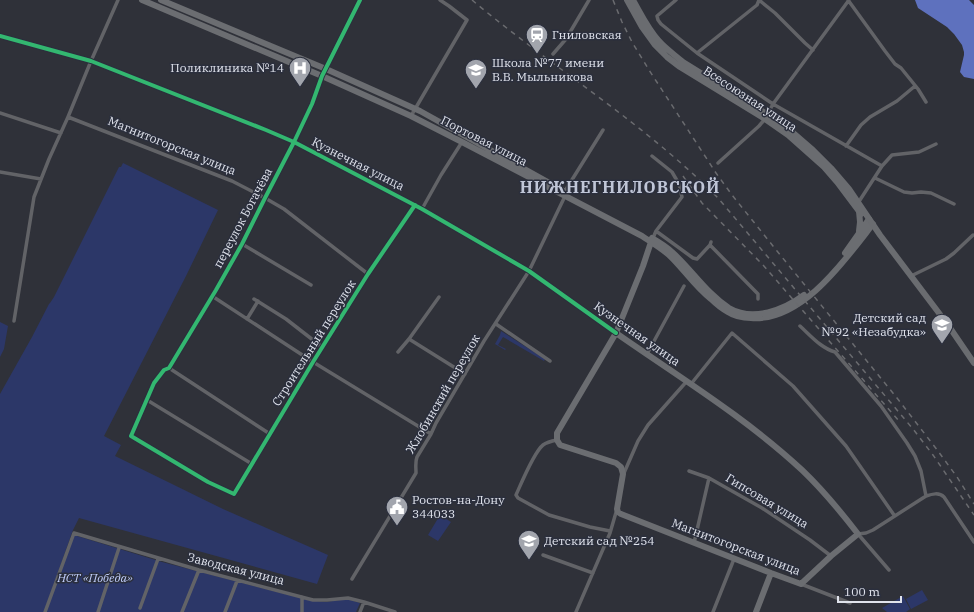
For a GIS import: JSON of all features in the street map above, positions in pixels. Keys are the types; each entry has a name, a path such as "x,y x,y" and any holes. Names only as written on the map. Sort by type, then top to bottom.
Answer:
{"highway":[{"name":"Всесоюзная улица","path":"627,0 642,27 655,45 667,57 680,67 791,131 813,150 849,189 870,223"},
{"name":"Всесоюзная улица","path":"633,0 647,25 659,41 671,52 683,62 766,116 824,167 880,235 948,325 974,363"}],"main road":[{"name":"Портовая улица","path":"142,0 322,76 411,116 566,193"},
{"name":"Портовая улица","path":"161,0 326,68 415,109 635,232 652,240 669,255 709,298 728,313 743,318 776,316 802,302 818,289 838,269 870,223"},
{"path":"859,211 860,237 870,234 880,235"},
{"path":"617,509 624,474 621,467 616,463 560,445 557,440 557,433 616,333 652,240"},
{"name":"Кузнечная улица","path":"616,333 723,406 759,433 802,471 838,509 858,534"},
{"name":"Магнитогорская улица","path":"617,509 621,514 801,584"},
{"path":"801,584 831,556 858,534"},
{"path":"756,612 771,573"}],"street":[{"path":"14,321 34,197 118,0"},
{"name":"переулок Богачёва","path":"234,494 208,482 131,436 154,383 164,370 169,368 242,244 294,142 312,104 322,76 360,0"},
{"path":"411,116 467,20 440,0"},
{"path":"553,54 566,39 589,0"},
{"path":"676,0 657,16 658,20 696,54 773,104 882,166"},
{"path":"696,54 757,5 759,0 813,50"},
{"path":"718,163 759,126 773,104 849,0 885,51 895,64 901,68 926,102"},
{"name":"Кузнечная улица","path":"0,36 91,61 294,142 415,205 529,271 616,333"},
{"path":"846,146 861,125 870,117 897,101 915,86"},
{"path":"0,113 61,133"},
{"name":"Магнитогорская улица","path":"68,117 232,181 266,198 284,209 368,274"},
{"name":"Жлобинский переулок","path":"352,579 416,473 417,457 465,374 529,271 566,193 603,130"},
{"path":"422,209 462,142"},
{"path":"858,203 882,166 892,155 919,152 936,144"},
{"path":"652,156 672,172 679,184 682,197 656,232 652,240"},
{"path":"0,172 41,179"},
{"path":"875,178 904,192 931,193 954,204"},
{"name":"Строительный переулок","path":"234,494 322,347 368,274 415,205"},
{"path":"656,232 693,258 697,259 710,243 758,294 758,299"},
{"path":"911,276 946,259 973,235"},
{"path":"242,244 311,285"},
{"path":"647,354 684,286"},
{"path":"212,296 313,362 431,434"},
{"path":"398,352 439,297"},
{"path":"248,319 256,300 305,333 322,347"},
{"path":"496,324 550,361"},
{"path":"800,326 822,346 836,352 881,406 915,456 921,471 926,496"},
{"path":"624,474 627,463 648,425 689,383 732,333 793,386 846,446 894,516"},
{"path":"409,339 465,374"},
{"path":"169,368 270,434"},
{"path":"147,400 252,464"},
{"path":"557,440 541,446 535,455 516,495 518,498 549,515 590,527 610,531"},
{"name":"Гипсовая улица","path":"689,471 709,478 762,508 831,556"},
{"path":"694,543 709,478"},
{"path":"858,534 873,530 926,496 938,494 944,497 974,542"},
{"path":"576,612 610,531 617,509"},
{"name":"Заводская улица","path":"44,612 74,533 158,559 313,600 348,598 394,612"},
{"name":"Кузнечная улица","path":"858,534 889,570"},
{"path":"98,612 119,548"},
{"path":"543,556 592,573"},
{"path":"713,612 734,558"},
{"path":"140,608 158,559"},
{"path":"182,612 199,570"},
{"path":"225,612 237,581"},
{"name":"Магнитогорская улица","path":"801,584 850,603"},
{"path":"302,596 302,612"},
{"path":"360,612 364,602"}],"green space":[{"path":"123,163 218,210 104,436 121,445 115,456 223,509 328,555 317,584 79,518 73,530 44,612 0,612 0,394 54,297 119,167 121,167"},
{"path":"0,322 8,326 4,349 0,357"},
{"path":"501,331 545,359 544,361 503,337 498,345 506,349 505,350 495,344"},
{"path":"440,515 451,522 438,541 428,535"},
{"name":"НСТ «Победа»","path":"74,535 162,562 308,600 326,602 347,599 360,603 356,612 45,612"},
{"path":"922,590 928,600 911,609 906,599"},
{"path":"903,596 910,609 906,612 887,612 882,608"}],"shaded area":[{"path":"915,0 969,0 974,5 974,79 964,77 960,72 964,52 962,45 954,34 947,27 918,8"}],"railway":[{"path":"472,0 534,49 629,120 690,171 718,198 913,429 933,455 974,515"},
{"path":"613,0 632,42 716,173 777,251 897,398 957,477 974,504"},
{"path":"683,176 702,203 763,265 899,421"}],"cycle path":[{"path":"360,0 322,76 312,104 294,142 242,244 169,368 164,370 154,383 131,436 208,482 234,494 368,274 415,205"},
{"path":"0,36 91,61 294,142 422,209 529,271 616,333"}],"place":[{"name":"Гниловская","path":"537,54"},
{"name":"Поликлиника №14","path":"300,88"},
{"name":"Школа №77 имени В.В. Мыльникова","path":"476,90"},
{"name":"Детский сад №92 «Незабудка»","path":"942,344"},
{"name":"Ростов-на-Дону 344033","path":"397,526"},
{"name":"Детский сад №254","path":"529,560"}],"district":[{"name":"НИЖНЕГНИЛОВСКОЙ","path":"620,187"}]}
